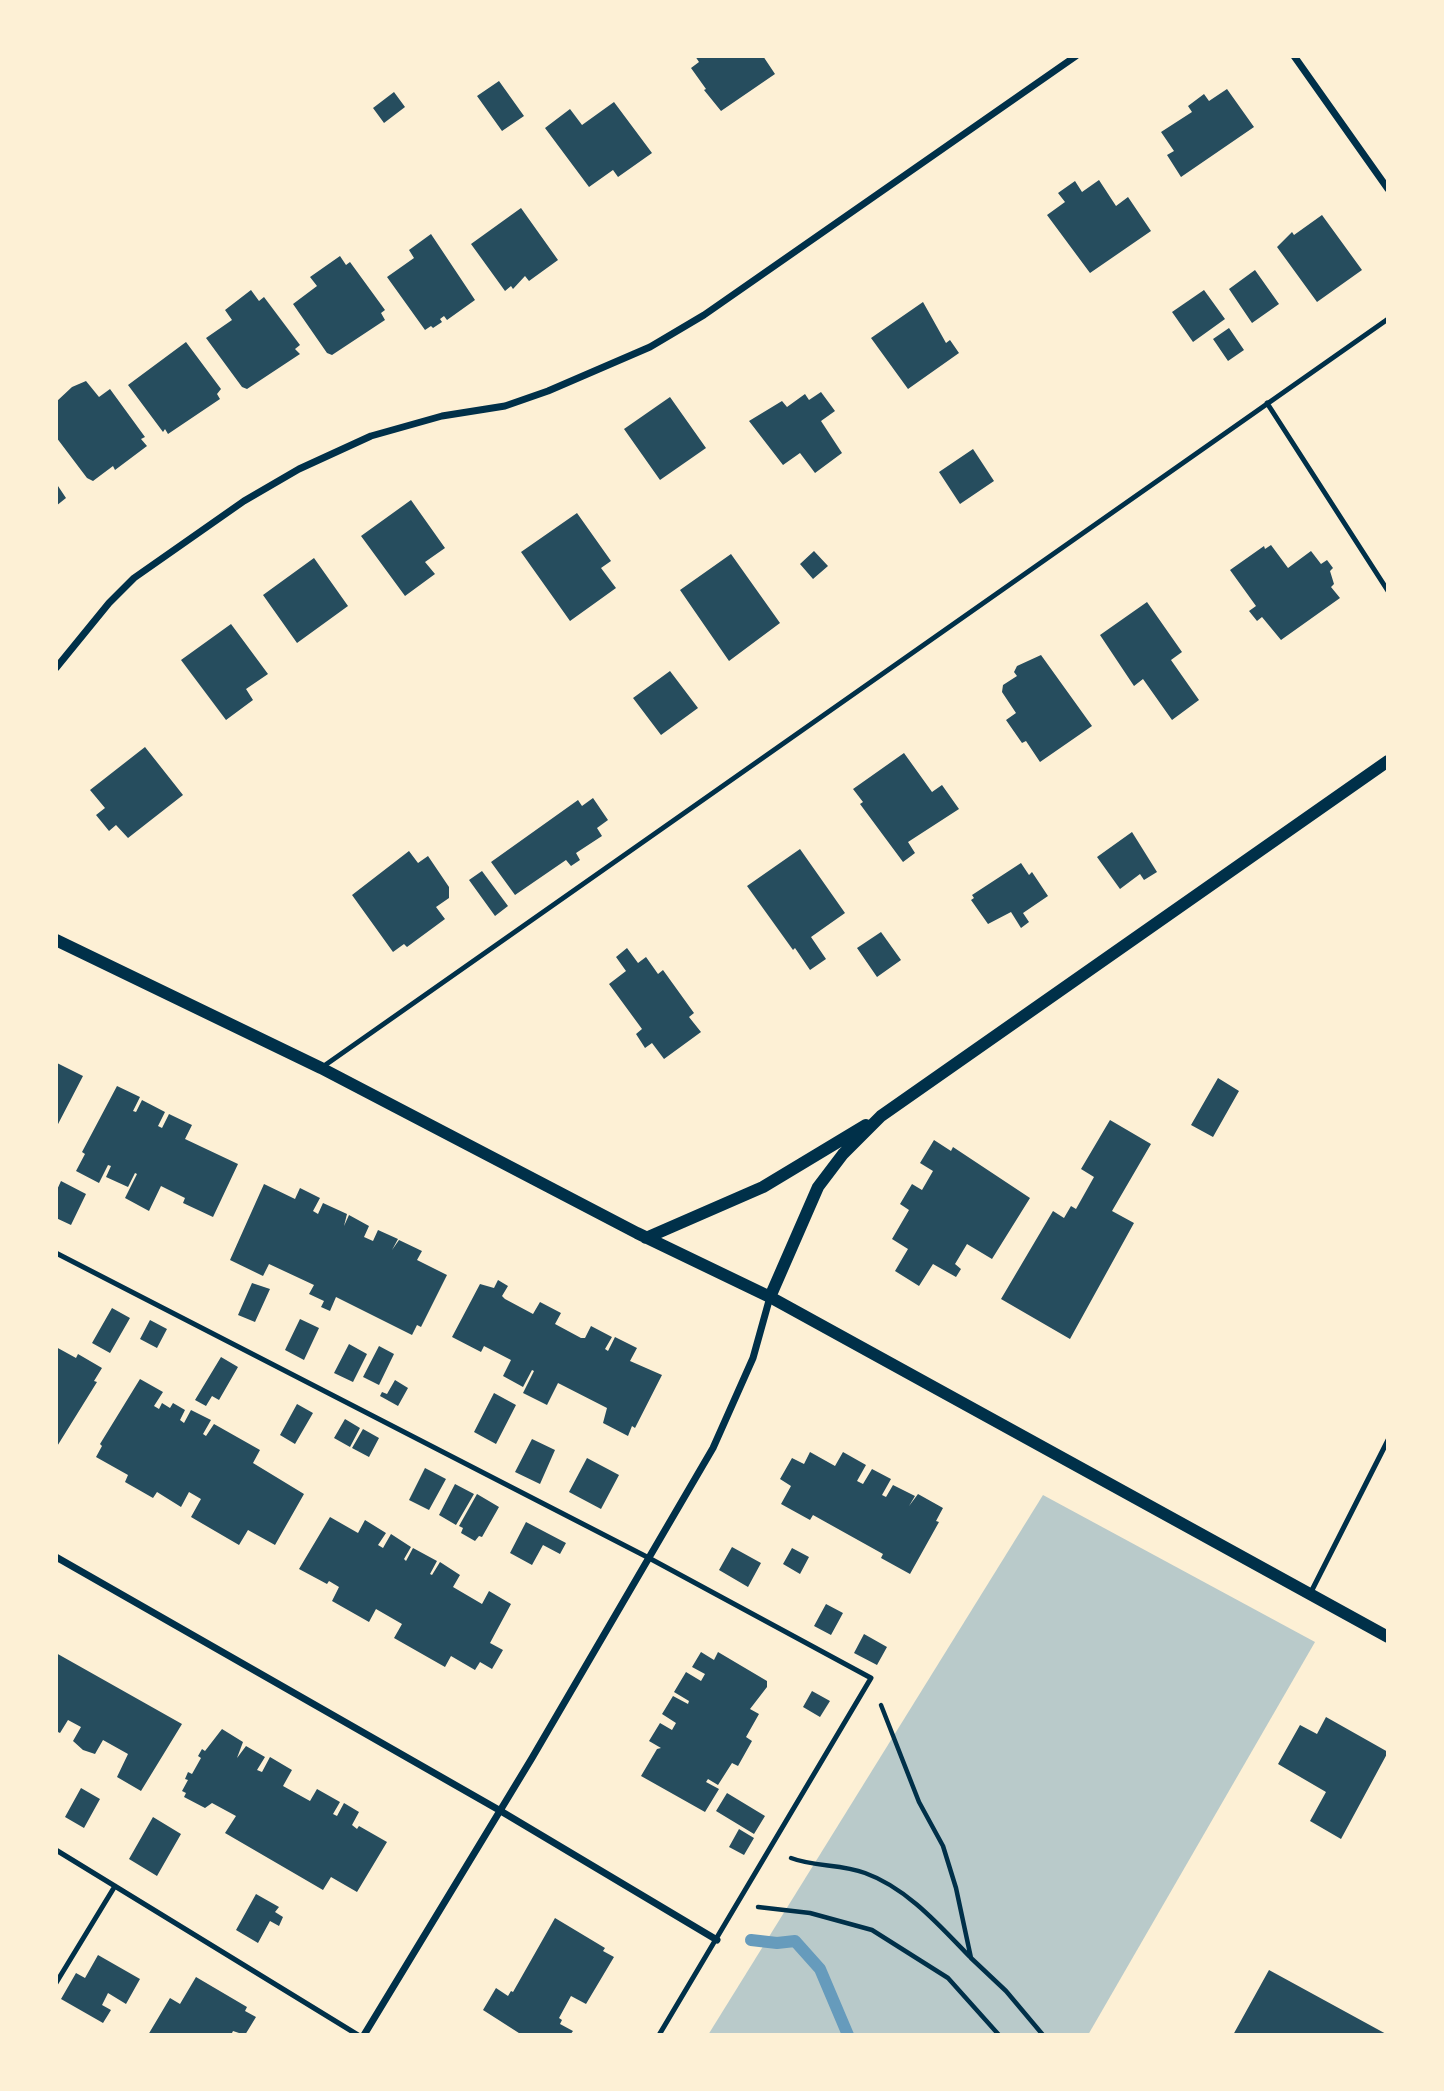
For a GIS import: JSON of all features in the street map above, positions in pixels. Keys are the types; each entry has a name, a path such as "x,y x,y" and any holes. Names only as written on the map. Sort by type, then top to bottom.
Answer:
{"street":[{"path":"56,668 109,603 134,578 244,501 299,469 370,436 442,416 505,406 650,346 704,315 1076,56"},
{"path":"1294,56 1388,189"},
{"path":"646,1238 762,1187 881,1116 1388,761"},
{"path":"56,940 321,1068 646,1238 770,1297 1388,1637"},
{"path":"364,2035 713,1448 753,1358 770,1297 818,1187 844,1154 881,1116"},
{"path":"56,1557 499,1810 717,1940"}],"lane":[{"path":"321,1068 1388,319"},
{"path":"1267,402 1388,591"},
{"path":"56,1253 649,1558 871,1678 659,2035"},
{"path":"1310,1595 1388,1440"},
{"path":"56,1850 358,2035"},
{"path":"56,1983 115,1886"}],"path":[{"path":"871,1678 919,1802 943,1846 956,1888 971,1958"},
{"path":"770,1849 804,1863 866,1873 897,1890 934,1919 1015,2000 1043,2035"},
{"path":"737,1905 810,1913 872,1930 948,1978 999,2035"}],"shaded area":[{"path":"1043,1495 1315,1642 1088,2035 708,2035"}],"building":[{"path":"695,56 763,56 775,74 721,111 691,68 699,62"},
{"path":"499,81 524,116 502,131 477,96"},
{"path":"1227,89 1254,127 1181,177 1167,155 1174,151 1161,132 1192,112 1188,106 1204,94 1209,101"},
{"path":"394,92 405,107 384,123 373,108"},
{"path":"614,102 652,153 618,177 613,170 589,187 545,128 570,109 582,125"},
{"path":"1099,180 1116,206 1128,197 1151,231 1090,273 1047,215 1065,202 1058,193 1075,181 1082,192"},
{"path":"521,208 558,260 529,281 525,276 513,289 511,286 505,291 471,244"},
{"path":"1322,215 1362,270 1317,302 1277,247 1292,232 1294,235"},
{"path":"431,234 475,300 447,320 444,316 440,319 442,322 425,330 387,277 414,258 409,250"},
{"path":"340,256 346,265 350,262 385,310 381,313 385,320 332,355 327,353 293,304 317,286 310,277"},
{"path":"1255,270 1279,304 1252,323 1229,289"},
{"path":"251,290 259,301 264,297 300,345 295,349 300,354 247,389 242,387 206,338 232,320 225,310"},
{"path":"1204,290 1225,319 1193,342 1172,312"},
{"path":"923,302 946,343 950,340 959,353 908,389 871,338"},
{"path":"1229,328 1244,350 1228,361 1213,339"},
{"path":"186,342 221,389 217,394 220,399 168,434 165,429 163,432 128,385"},
{"path":"86,381 99,397 110,389 145,437 141,439 147,446 115,470 113,466 93,481 87,478 56,437 56,402 72,387"},
{"path":"821,392 835,411 821,421 842,453 815,473 800,453 783,465 749,421 782,401 787,407 805,394 809,400"},
{"path":"670,397 706,448 660,480 624,429"},
{"path":"973,449 994,481 960,504 939,472"},
{"path":"56,483 66,498 56,506"},
{"path":"411,500 445,548 425,562 435,574 405,596 361,536"},
{"path":"577,513 611,561 601,568 616,588 570,621 521,552"},
{"path":"1271,545 1288,568 1311,551 1321,564 1327,560 1333,568 1330,571 1334,584 1331,587 1340,598 1281,640 1262,617 1257,621 1249,611 1256,606 1230,570 1264,546 1265,549"},
{"path":"814,551 828,566 813,579 800,564"},
{"path":"731,554 780,623 729,661 680,590"},
{"path":"314,558 348,606 297,643 263,595"},
{"path":"1147,602 1182,652 1171,660 1199,700 1172,720 1143,679 1134,686 1100,635"},
{"path":"231,624 268,674 246,689 253,700 226,720 181,660"},
{"path":"1041,655 1092,726 1040,762 1026,741 1022,743 1006,720 1016,713 1002,692 1003,685 1017,676 1014,672 1017,666"},
{"path":"670,671 698,708 661,735 633,698"},
{"path":"145,747 183,795 128,838 116,825 109,831 96,815 105,808 90,790"},
{"path":"904,753 932,792 942,785 959,809 908,842 915,853 903,862 860,804 863,802 853,789"},
{"path":"593,798 608,820 597,828 602,836 576,853 580,860 571,866 566,860 515,895 491,862 578,800 582,806"},
{"path":"1132,832 1157,872 1144,880 1140,874 1120,889 1097,857"},
{"path":"800,849 845,913 811,937 826,959 810,970 747,886"},
{"path":"409,851 418,863 428,856 449,887 449,898 436,907 445,919 407,947 404,944 393,952 352,895"},
{"path":"1021,863 1029,875 1032,872 1048,896 1023,913 1029,922 1021,928 1011,912 988,924 971,900 974,898 972,895"},
{"path":"482,871 508,906 495,916 469,880"},
{"path":"881,932 901,960 877,977 857,948"},
{"path":"627,948 638,963 646,957 658,974 663,970 694,1013 689,1017 701,1032 664,1059 652,1043 645,1048 636,1034 642,1029 609,984 626,971 616,957"},
{"path":"57,1063 83,1076 56,1128 56,1066"},
{"path":"1218,1078 1239,1091 1213,1137 1191,1125"},
{"path":"117,1086 140,1097 133,1111 136,1112 142,1100 165,1112 158,1126 162,1128 169,1114 192,1125 185,1139 238,1164 213,1217 183,1203 185,1198 161,1186 149,1211 125,1198 137,1174 135,1173 128,1187 106,1177 111,1166 108,1165 99,1183 76,1171 85,1154 82,1152"},
{"path":"1110,1120 1151,1144 1112,1211 1134,1223 1070,1339 1001,1299 1053,1211 1064,1218 1071,1206 1076,1209 1094,1177 1081,1169"},
{"path":"934,1140 951,1151 953,1147 1030,1198 992,1259 967,1244 955,1264 961,1269 956,1277 933,1264 919,1286 895,1271 908,1249 892,1239 909,1210 900,1204 912,1184 922,1190 933,1171 920,1163"},
{"path":"61,1181 86,1194 71,1225 56,1218 56,1192"},
{"path":"264,1184 295,1199 300,1188 320,1198 313,1211 318,1214 323,1203 347,1214 344,1226 349,1215 369,1226 364,1237 373,1241 378,1230 398,1239 392,1250 399,1240 422,1251 417,1260 447,1275 421,1327 417,1325 412,1335 336,1297 330,1311 321,1307 324,1301 309,1294 314,1285 269,1264 263,1276 230,1260"},
{"path":"498,1280 508,1286 502,1296 505,1299 533,1314 540,1302 561,1313 555,1324 581,1338 585,1338 591,1326 612,1337 605,1349 608,1351 615,1337 637,1348 630,1361 662,1375 635,1428 632,1426 628,1436 603,1423 607,1408 558,1383 547,1405 523,1393 534,1371 532,1370 523,1387 503,1376 511,1360 484,1346 481,1352 452,1337 480,1284 494,1288"},
{"path":"252,1283 270,1289 255,1322 238,1315"},
{"path":"112,1308 130,1318 110,1353 92,1343"},
{"path":"300,1319 319,1328 304,1360 285,1350"},
{"path":"150,1320 167,1329 157,1348 140,1339"},
{"path":"349,1344 367,1354 353,1382 334,1373"},
{"path":"379,1346 394,1354 379,1385 363,1377"},
{"path":"56,1347 76,1358 78,1354 102,1368 94,1381 97,1382 56,1448"},
{"path":"221,1357 238,1367 219,1400 212,1396 206,1406 195,1400"},
{"path":"140,1379 163,1392 154,1406 159,1409 162,1403 170,1408 173,1403 185,1410 180,1420 184,1423 191,1410 211,1420 203,1434 206,1436 214,1424 260,1450 253,1463 304,1494 275,1545 248,1530 239,1545 191,1517 201,1499 189,1492 181,1507 157,1492 153,1498 125,1482 128,1475 96,1457 102,1446 100,1444"},
{"path":"395,1380 408,1388 398,1406 380,1396 382,1392 387,1394"},
{"path":"494,1393 516,1405 496,1444 474,1432"},
{"path":"297,1404 313,1413 295,1444 280,1435"},
{"path":"345,1419 360,1428 350,1447 334,1438"},
{"path":"363,1429 379,1438 369,1457 352,1448"},
{"path":"532,1439 555,1450 540,1484 515,1472"},
{"path":"810,1452 835,1466 843,1452 866,1465 857,1481 863,1484 872,1469 891,1479 882,1495 886,1497 893,1485 915,1496 909,1506 918,1494 943,1508 936,1521 939,1522 910,1574 881,1558 883,1554 813,1515 810,1520 781,1504 791,1486 780,1479 792,1458 804,1464"},
{"path":"587,1458 619,1475 601,1509 569,1492"},
{"path":"425,1468 446,1479 429,1510 409,1500"},
{"path":"455,1484 474,1494 456,1525 439,1515"},
{"path":"477,1494 499,1507 482,1537 479,1536 475,1541 461,1533 463,1528 459,1526"},
{"path":"330,1517 358,1533 365,1520 386,1533 378,1545 383,1548 391,1534 411,1547 404,1559 406,1561 413,1548 437,1561 430,1574 432,1575 440,1562 460,1575 453,1587 482,1604 489,1591 511,1604 490,1643 503,1650 492,1669 480,1662 475,1670 451,1656 445,1667 394,1638 402,1624 376,1609 369,1622 332,1601 339,1587 329,1581 327,1584 299,1569"},
{"path":"526,1522 566,1543 560,1554 543,1545 532,1565 510,1553"},
{"path":"732,1547 761,1563 748,1587 719,1570"},
{"path":"792,1548 809,1557 800,1574 783,1564"},
{"path":"826,1604 843,1613 831,1635 814,1626"},
{"path":"864,1634 887,1647 877,1665 854,1653"},
{"path":"701,1652 714,1660 718,1652 767,1681 767,1687 750,1709 759,1714 746,1737 752,1741 738,1766 732,1763 718,1785 708,1779 706,1782 719,1789 705,1812 641,1776 657,1749 661,1748 649,1741 660,1723 672,1730 676,1723 662,1714 673,1696 688,1704 689,1701 674,1692 686,1672 701,1681 705,1674 692,1667"},
{"path":"56,1653 182,1724 141,1791 117,1777 128,1754 103,1740 95,1754 83,1750 73,1741 81,1727 68,1720 60,1733 56,1731"},
{"path":"812,1691 830,1701 820,1717 803,1707"},
{"path":"1326,1717 1388,1752 1341,1839 1310,1821 1326,1792 1278,1764 1300,1725 1317,1734"},
{"path":"222,1729 243,1742 237,1758 246,1746 265,1757 257,1770 262,1772 270,1757 292,1770 283,1786 310,1801 317,1789 340,1802 333,1814 337,1816 344,1803 359,1812 352,1825 357,1829 359,1826 387,1842 357,1892 331,1877 323,1890 225,1833 236,1816 212,1803 205,1808 184,1797 186,1793 182,1791 188,1780 185,1779 188,1772 192,1774 201,1758 198,1756 202,1749 205,1751"},
{"path":"81,1788 100,1799 84,1828 65,1817"},
{"path":"727,1793 765,1816 754,1834 716,1811"},
{"path":"153,1817 181,1834 157,1876 129,1859"},
{"path":"739,1829 754,1838 744,1855 729,1847"},
{"path":"256,1894 279,1907 275,1912 283,1917 279,1926 270,1921 258,1943 236,1930"},
{"path":"555,1918 605,1948 603,1951 614,1957 586,2004 571,1996 559,2018 562,2020 560,2024 573,2031 570,2035 522,2035 483,2010 496,1988 508,1996 513,1992"},
{"path":"98,1955 140,1979 126,2004 108,1993 102,2005 111,2010 103,2023 61,1999 76,1973 85,1978"},
{"path":"1269,1970 1388,2035 1233,2035"},
{"path":"196,1977 247,2007 245,2011 256,2017 245,2035 233,2031 231,2035 148,2035 170,1998 180,2004"}],"waterway":[{"path":"751,1940 777,1943 795,1941 820,1969 848,2035"}]}
